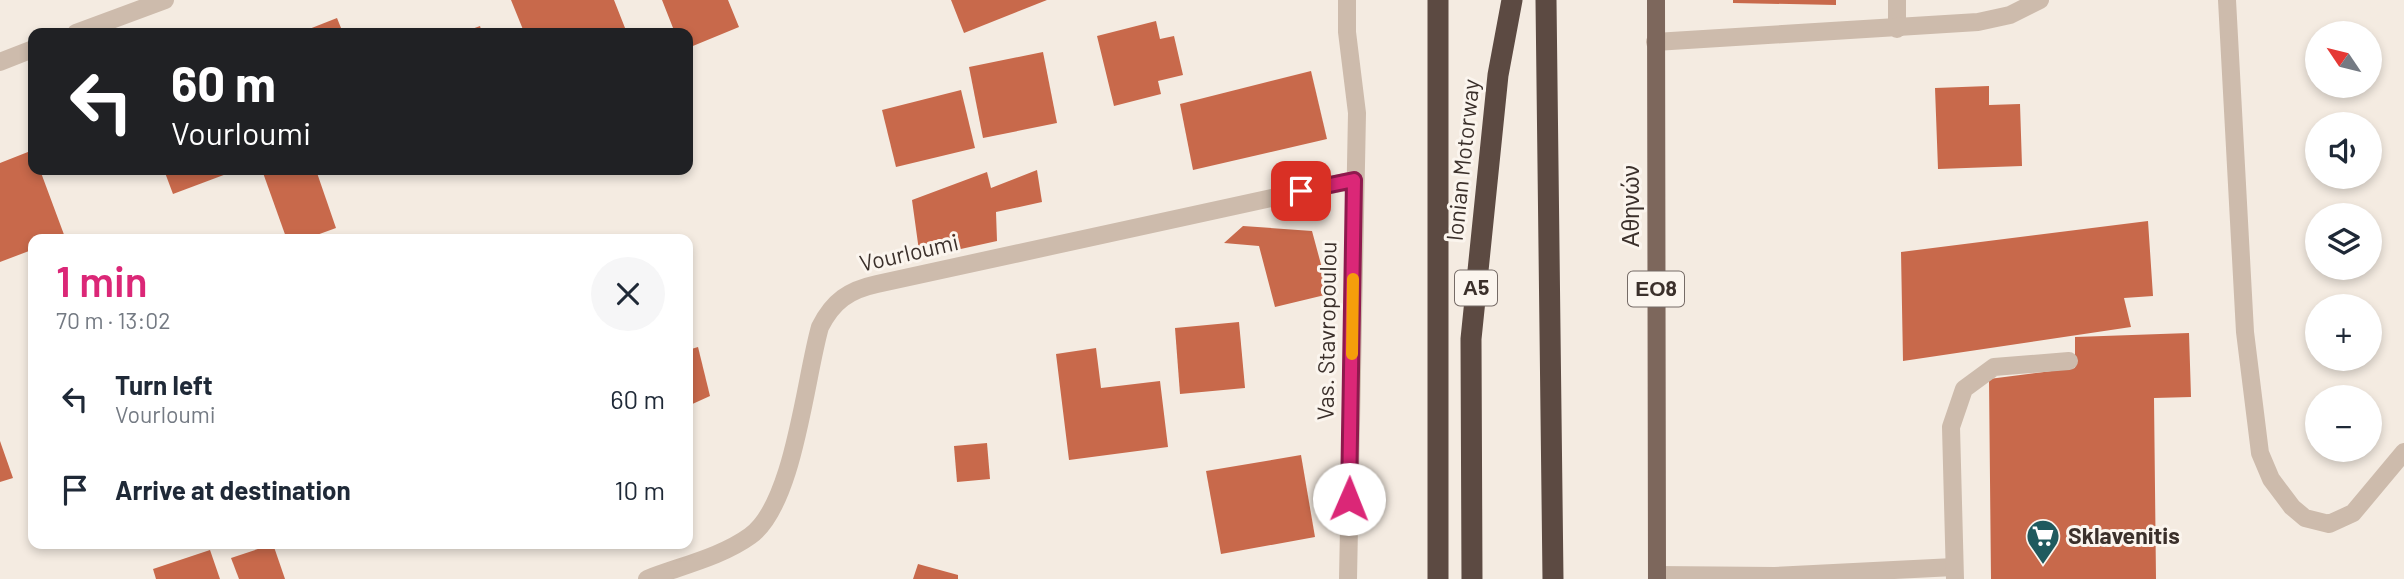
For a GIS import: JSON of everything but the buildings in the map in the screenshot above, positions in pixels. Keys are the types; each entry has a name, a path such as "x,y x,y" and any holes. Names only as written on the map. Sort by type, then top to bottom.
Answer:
{"highway":[{"name":"Ionian Motorway","path":"1438,0 1438,579"},
{"name":"Ionian Motorway","path":"1472,579 1471,339 1498,75 1512,0"},
{"path":"1546,0 1550,142 1553,579"}],"main road":[{"name":"Αθηνών","path":"1656,0 1657,577"}],"street":[{"path":"89,28 165,0"},
{"name":"Vas. Stavropoulou","path":"1347,0 1347,32 1357,113 1348,579"},
{"path":"1897,0 1897,29"},
{"path":"1655,42 1978,22 2010,15 2040,0"},
{"path":"2227,0 2245,332 2260,453 2271,479 2292,507 2305,518 2329,524 2353,513 2404,452"},
{"path":"0,62 28,51"},
{"name":"Vourloumi","path":"647,579 750,537 770,516 785,480 821,327 831,307 843,296 877,284 1354,180"},
{"path":"1657,577 1775,578 1955,573 1951,427 1964,389 1994,367 2070,361"}],"slow traffic":[{"path":"1352,354 1353,279"}],"place":[{"name":"Sklavenitis","path":"2043,566"}],"route":[{"path":"1301,191 1354,180 1349,499"}]}
